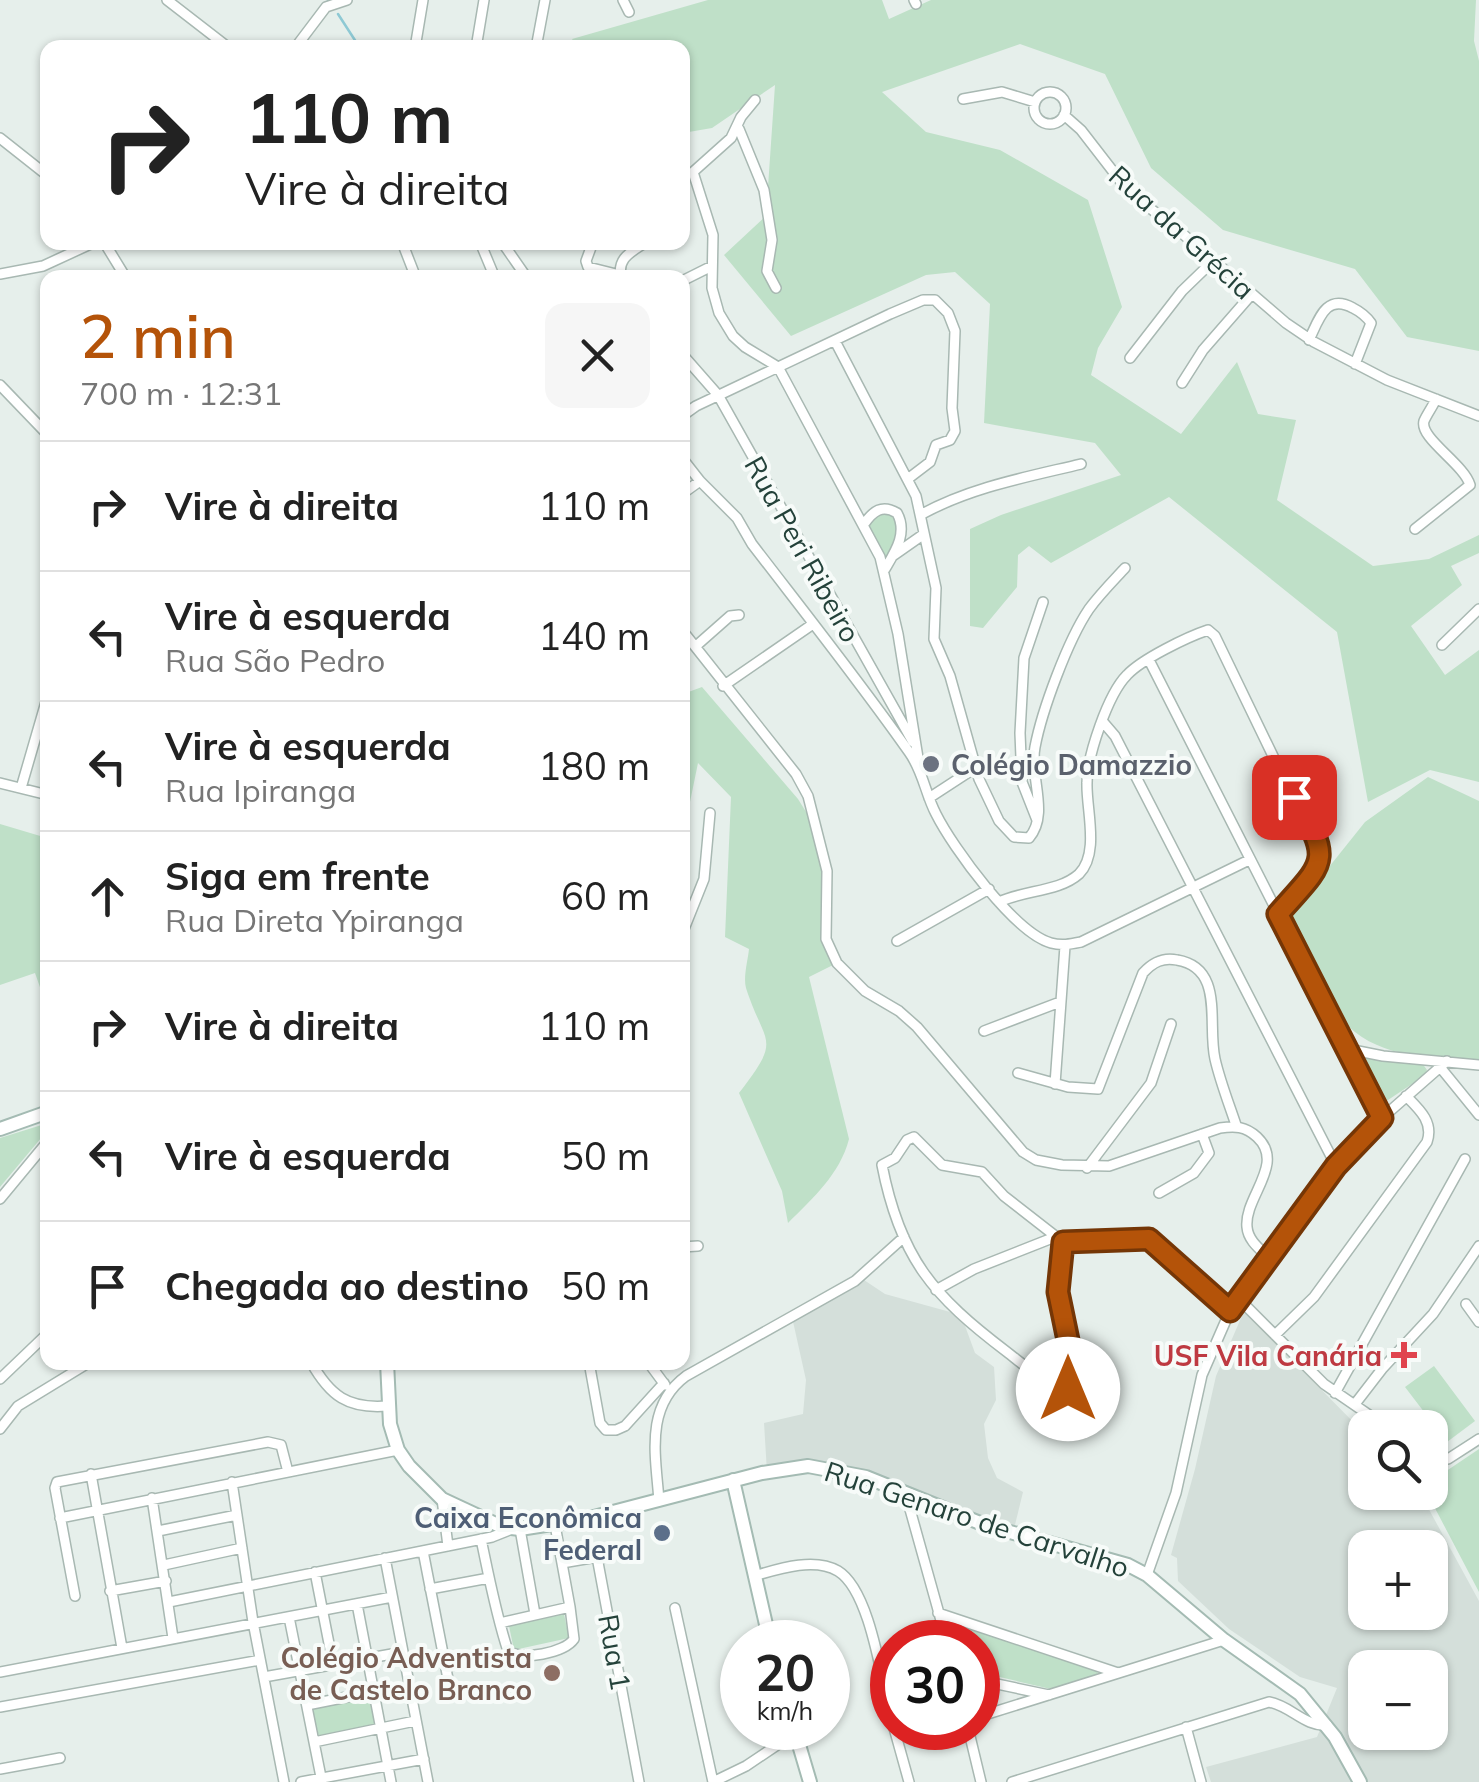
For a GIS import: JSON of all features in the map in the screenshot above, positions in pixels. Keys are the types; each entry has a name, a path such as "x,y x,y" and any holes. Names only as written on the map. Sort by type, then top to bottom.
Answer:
{"main road":[{"path":"0,1129 40,1115"},
{"path":"387,1370 386,1406 398,1450 420,1479 442,1499 478,1518 516,1529"},
{"name":"Rua Genaro de Carvalho","path":"516,1529 659,1502 733,1480 808,1466 856,1474 985,1524 1148,1574 1224,1640 1300,1694 1327,1725 1360,1782"},
{"path":"733,1480 765,1620"},
{"path":"800,1750 810,1782"}],"street":[{"path":"167,0 219,40"},
{"path":"300,40 323,4 346,0"},
{"path":"416,40 422,0"},
{"path":"477,40 484,0"},
{"path":"538,40 545,0"},
{"path":"624,0 628,12"},
{"path":"963,99 1002,92 1036,102"},
{"path":"1056,93 1066,105 1064,115 1056,122 1045,123 1036,116 1036,102 1042,94 1056,93"},
{"path":"755,100 737,124 764,190 772,240 768,271 776,288"},
{"name":"Rua da Grécia","path":"1064,115 1081,130 1129,192 1309,340 1355,364 1479,416"},
{"path":"690,169 738,129"},
{"path":"0,138 40,170"},
{"path":"690,176 713,235 714,300 725,324 745,347 778,366 864,524 884,570 929,798 947,833 989,890 1029,932 1064,946 1081,942 1248,860"},
{"path":"0,274 43,266 77,250"},
{"path":"589,250 588,267 599,270"},
{"path":"621,270 624,257 634,250"},
{"path":"1130,358 1182,290 1213,262"},
{"path":"690,276 712,266"},
{"path":"1182,383 1203,350 1252,295"},
{"path":"690,411 923,300 938,302 952,318 955,331 955,431 952,438 936,445 930,462 909,478"},
{"path":"1309,340 1326,306 1341,302 1349,306 1371,324 1355,364"},
{"path":"835,341 909,478 922,514 936,588 932,631 950,676 974,768 1008,834 1030,838 1038,823 1034,762 1042,722 1086,614 1126,568"},
{"name":"Rua Peri Ribeiro","path":"690,363 718,395 917,748"},
{"path":"0,385 40,427"},
{"path":"1415,529 1470,485 1462,470 1425,432 1424,423 1436,400"},
{"path":"922,514 991,485 1081,464"},
{"path":"690,468 738,518 752,544 920,767"},
{"path":"690,488 700,481"},
{"path":"864,524 883,508 897,513 902,532 884,570"},
{"path":"892,556 924,534"},
{"path":"1038,823 1022,782 1020,732 1024,658 1043,602"},
{"path":"1442,645 1479,608"},
{"path":"696,646 727,618 738,615"},
{"path":"724,686 814,624"},
{"path":"1000,902 1066,882 1084,868 1090,846 1088,771 1104,722 1125,677 1149,660 1211,630 1319,841 1317,867 1278,914"},
{"path":"690,639 796,774 808,796 827,871 826,939 837,963 865,991 908,1018 1023,1152 1045,1162 1086,1168 1120,1164 1236,1126 1256,1136 1266,1151 1266,1169 1246,1226 1253,1243 1270,1260"},
{"path":"1149,660 1382,1118"},
{"path":"20,788 40,721"},
{"path":"1104,722 1336,1166"},
{"path":"33,743 40,745"},
{"path":"929,798 974,768"},
{"path":"0,783 40,793"},
{"path":"690,914 704,879 710,813"},
{"path":"897,941 989,890"},
{"path":"1055,1084 1064,946"},
{"path":"1018,1074 1089,1090 1101,1086 1143,972 1156,961 1188,962 1203,973 1210,987 1215,1058 1236,1126"},
{"path":"984,1031 1060,1002"},
{"path":"1086,1168 1151,1084 1170,1024"},
{"path":"1348,1049 1444,1064 1479,1065"},
{"path":"1148,1574 1176,1493 1202,1374 1230,1311 1336,1166 1382,1118 1444,1064"},
{"path":"1444,1064 1479,1115"},
{"path":"1275,1335 1314,1297 1427,1142 1427,1120 1406,1096"},
{"path":"1158,1193 1203,1165 1208,1154 1202,1134"},
{"path":"914,1137 942,1165 982,1172 1004,1196 1059,1240 1058,1292 1075,1374 1068,1389 1058,1388 1014,1358 936,1290 918,1268 904,1237 886,1192 882,1166 914,1137"},
{"path":"0,1199 40,1151"},
{"path":"1335,1393 1465,1159"},
{"path":"591,1370 602,1426 612,1431 624,1426 667,1387 855,1281 904,1237"},
{"path":"936,1290 974,1269 1059,1240 1149,1239 1230,1311"},
{"path":"690,1246 698,1246"},
{"path":"1355,1404 1434,1314 1479,1246"},
{"path":"1239,1299 1335,1393 1363,1410"},
{"path":"1466,1304 1479,1322"},
{"path":"0,1378 40,1340"},
{"path":"0,1428 18,1406 77,1370"},
{"path":"316,1370 328,1387 352,1404 386,1406"},
{"path":"654,1370 667,1387"},
{"path":"659,1502 654,1438 667,1387"},
{"path":"1448,1460 1479,1440"},
{"path":"75,1596 55,1488 60,1481 248,1445 279,1444 288,1472"},
{"path":"60,1518 398,1450"},
{"path":"91,1474 122,1648"},
{"path":"232,1482 253,1622 284,1782"},
{"path":"906,1495 940,1620"},
{"path":"152,1498 173,1638"},
{"path":"442,1499 448,1546"},
{"path":"158,1530 237,1515"},
{"path":"481,1540 508,1651 518,1656 572,1643 570,1607 555,1524"},
{"path":"168,1602 481,1540 516,1529 535,1614"},
{"path":"164,1565 242,1548"},
{"path":"423,1551 448,1679"},
{"name":"Rua 1","path":"562,1564 598,1557 639,1782"},
{"path":"385,1558 428,1782"},
{"path":"754,1576 814,1566 838,1571 864,1608 870,1632"},
{"path":"315,1572 333,1664"},
{"path":"430,1589 489,1578"},
{"path":"110,1590 166,1581"},
{"path":"0,1672 392,1597"},
{"path":"358,1604 390,1782"},
{"path":"500,1622 570,1607"},
{"path":"675,1608 713,1782 767,1750"},
{"path":"938,1613 1121,1674"},
{"path":"289,1618 321,1780"},
{"path":"1000,1711 1224,1640"},
{"path":"264,1678 403,1652"},
{"path":"0,1708 260,1660"},
{"path":"1000,1685 1052,1696"},
{"path":"308,1705 372,1692"},
{"path":"1012,1782 1270,1702 1316,1726 1327,1725"},
{"path":"314,1742 415,1721"},
{"path":"1186,1727 1201,1782"},
{"path":"900,1750 909,1782"},
{"path":"973,1750 981,1782"},
{"path":"0,1769 60,1758"},
{"path":"301,1782 355,1777 424,1758"}],"shaded area":[{"path":"864,1280 885,1294 961,1315 975,1353 994,1367 996,1400 984,1424 988,1458 997,1478 1023,1492 1013,1533 845,1471 767,1472 764,1423 803,1414 806,1380 792,1317"},
{"path":"1244,1311 1348,1417 1348,1510 1429,1510 1440,1530 1348,1530 1348,1630 1448,1630 1448,1544 1479,1601 1479,1782 1211,1782 1206,1767 1317,1737 1337,1688 1300,1677 1229,1629 1178,1581 1177,1558 1171,1555 1216,1376"}],"green space":[{"path":"708,0 882,0 889,19 931,0 1476,0 1479,351 1407,337 1355,269 1223,230 1151,168 1105,74 1020,44 882,92 926,132 1000,150 1088,200 1122,307 1098,348 1091,375 1181,434 1237,362 1258,414 1296,420 1277,500 1373,566 1429,559 1479,535 1479,553 1451,566 1462,585 1411,626 1445,675 1479,650 1479,782 1430,770 1368,802 1337,632 1169,497 1051,563 1029,546 1018,555 1017,587 983,628 970,626 970,529 1121,475 1095,443 984,423 990,304 955,272 926,275 791,336 724,255 766,216 775,85 712,128 690,132 690,40 572,39"},
{"path":"882,510 895,514 900,530 886,562 868,525"},
{"path":"702,687 798,799 813,823 827,888 825,930 837,963 809,977 849,1139 832,1174 788,1223 782,1191 739,1093 761,1061 766,1041 746,988 749,949 725,937 731,797 698,763 690,802 690,691"},
{"path":"1428,777 1479,801 1479,1063 1409,1055 1362,1037 1348,1026 1289,917 1365,822"},
{"path":"0,824 40,836 40,987 35,973 0,985"},
{"path":"1366,1056 1422,1063 1427,1070 1385,1102 1361,1062"},
{"path":"40,1126 40,1139 0,1187 0,1138"},
{"path":"1434,1366 1475,1421 1448,1441 1448,1410 1423,1410 1405,1387"},
{"path":"1479,1449 1479,1592 1436,1510 1448,1510 1448,1470"},
{"path":"564,1614 569,1638 514,1650 509,1626"},
{"path":"1000,1638 1098,1670 1097,1676 1055,1690 1000,1677"},
{"path":"370,1696 376,1725 319,1737 312,1708"}],"waterway":[{"path":"338,14 355,40"}],"place":[{"name":"Colégio Damazzio","path":"931,764"},
{"name":"USF Vila Canária","path":"1404,1355"},
{"name":"Caixa Econômica Federal","path":"662,1533"},
{"name":"Colégio Adventista de Castelo Branco","path":"552,1673"}],"route":[{"path":"1068,1389 1075,1374 1059,1303 1063,1242 1149,1239 1230,1311 1336,1166 1382,1118 1278,914 1317,867 1320,855 1319,841 1294,797"}]}
